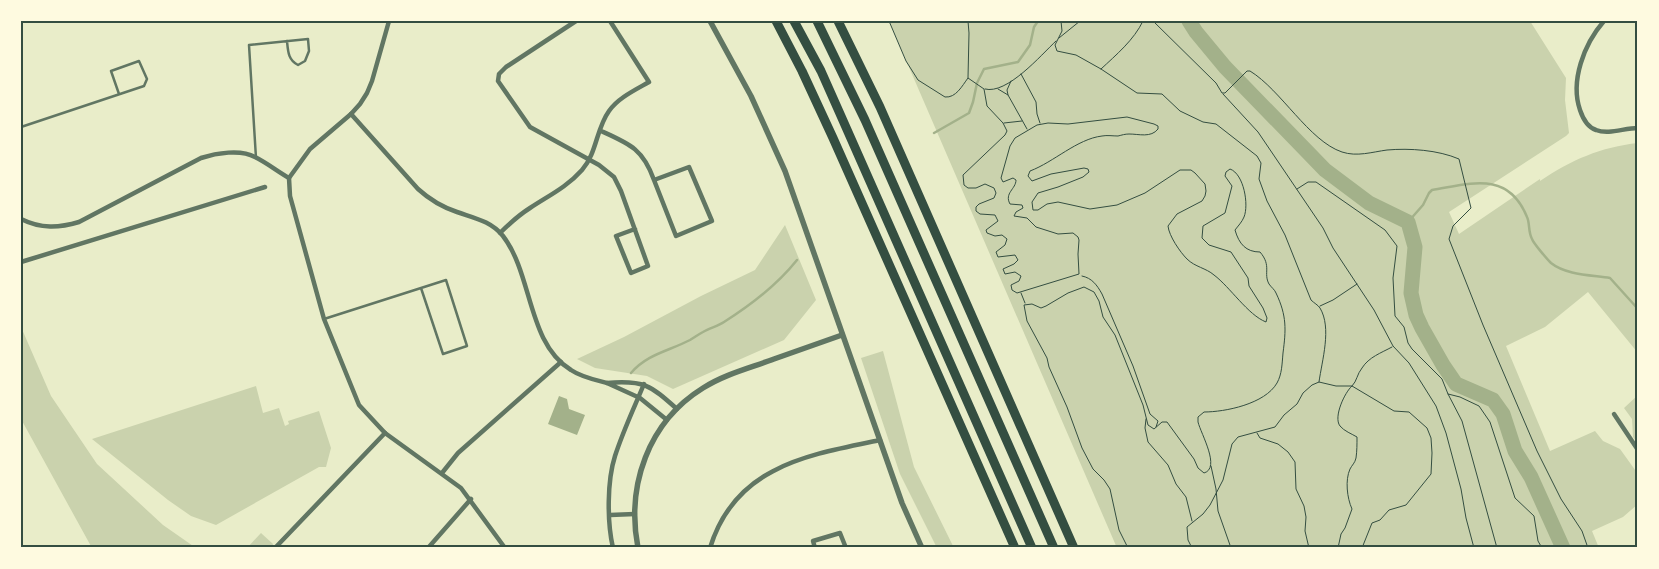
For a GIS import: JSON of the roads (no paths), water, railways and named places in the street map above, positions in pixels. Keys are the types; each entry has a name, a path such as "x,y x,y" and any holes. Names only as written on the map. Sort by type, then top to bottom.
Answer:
{"highway":[{"path":"776,21 833,138 1015,548"},
{"path":"794,21 821,71 1032,548"},
{"path":"817,21 865,120 1054,548"},
{"path":"838,21 874,94 1074,548"}],"street":[{"path":"389,21 372,81 360,104 351,114 310,148 289,178 290,196 324,319 359,405 385,433 461,488 506,548"},
{"path":"576,21 506,66 500,71 498,81 530,127 590,160 614,177 621,191 635,229 648,266 630,273 616,236 635,229"},
{"path":"500,233 529,209 566,186 583,169 590,160 605,119 614,105 649,82 610,21"},
{"path":"710,21 751,96 784,171 902,504 922,548"},
{"path":"1604,21 1586,51 1577,81 1578,105 1582,117 1591,128 1604,132 1638,128"},
{"path":"351,114 425,195 445,207 480,219 500,233 516,260 541,333 548,346 561,362 578,374 606,383 638,398 667,420"},
{"path":"601,131 630,144 637,150 648,166 676,236 712,221 690,167 654,180"},
{"path":"21,219 40,226 67,226 79,222 201,158 226,152 253,156 289,178"},
{"path":"21,262 265,187"},
{"path":"638,548 634,514 642,465 649,448 667,420 677,409 696,393 718,380 842,335"},
{"path":"442,473 458,452 561,362"},
{"path":"606,383 625,381 644,384 654,389 677,409"},
{"path":"613,548 610,514 611,474 615,457 644,384"},
{"path":"1614,414 1638,450"},
{"path":"276,548 385,433"},
{"path":"710,548 719,526 733,504 762,477 813,454 880,440"},
{"path":"428,548 471,499"},
{"path":"610,514 634,514"},
{"path":"815,548 813,541 840,533 846,548"}],"lane":[{"path":"256,158 249,45 287,41 308,39 309,51 306,61 298,64 292,62 288,53 287,41"},
{"path":"21,127 144,86 147,79 139,61 111,71 119,94"},
{"path":"324,319 446,280 467,346 442,354 421,288"}],"waterway":[{"path":"934,133 969,113 977,83 984,69 1018,62 1030,45 1034,27 1038,21"},
{"path":"1189,21 1225,67 1325,170 1369,203 1408,222 1415,247 1411,293 1416,315 1422,328 1456,384 1493,400 1503,414 1515,451 1531,477 1563,548"},
{"path":"1408,222 1423,205 1432,190 1474,184 1499,186 1509,192 1519,202 1528,219 1532,239 1551,263 1571,272 1610,278 1638,309"},
{"path":"631,373 644,361 722,323 754,302 797,260"}]}
